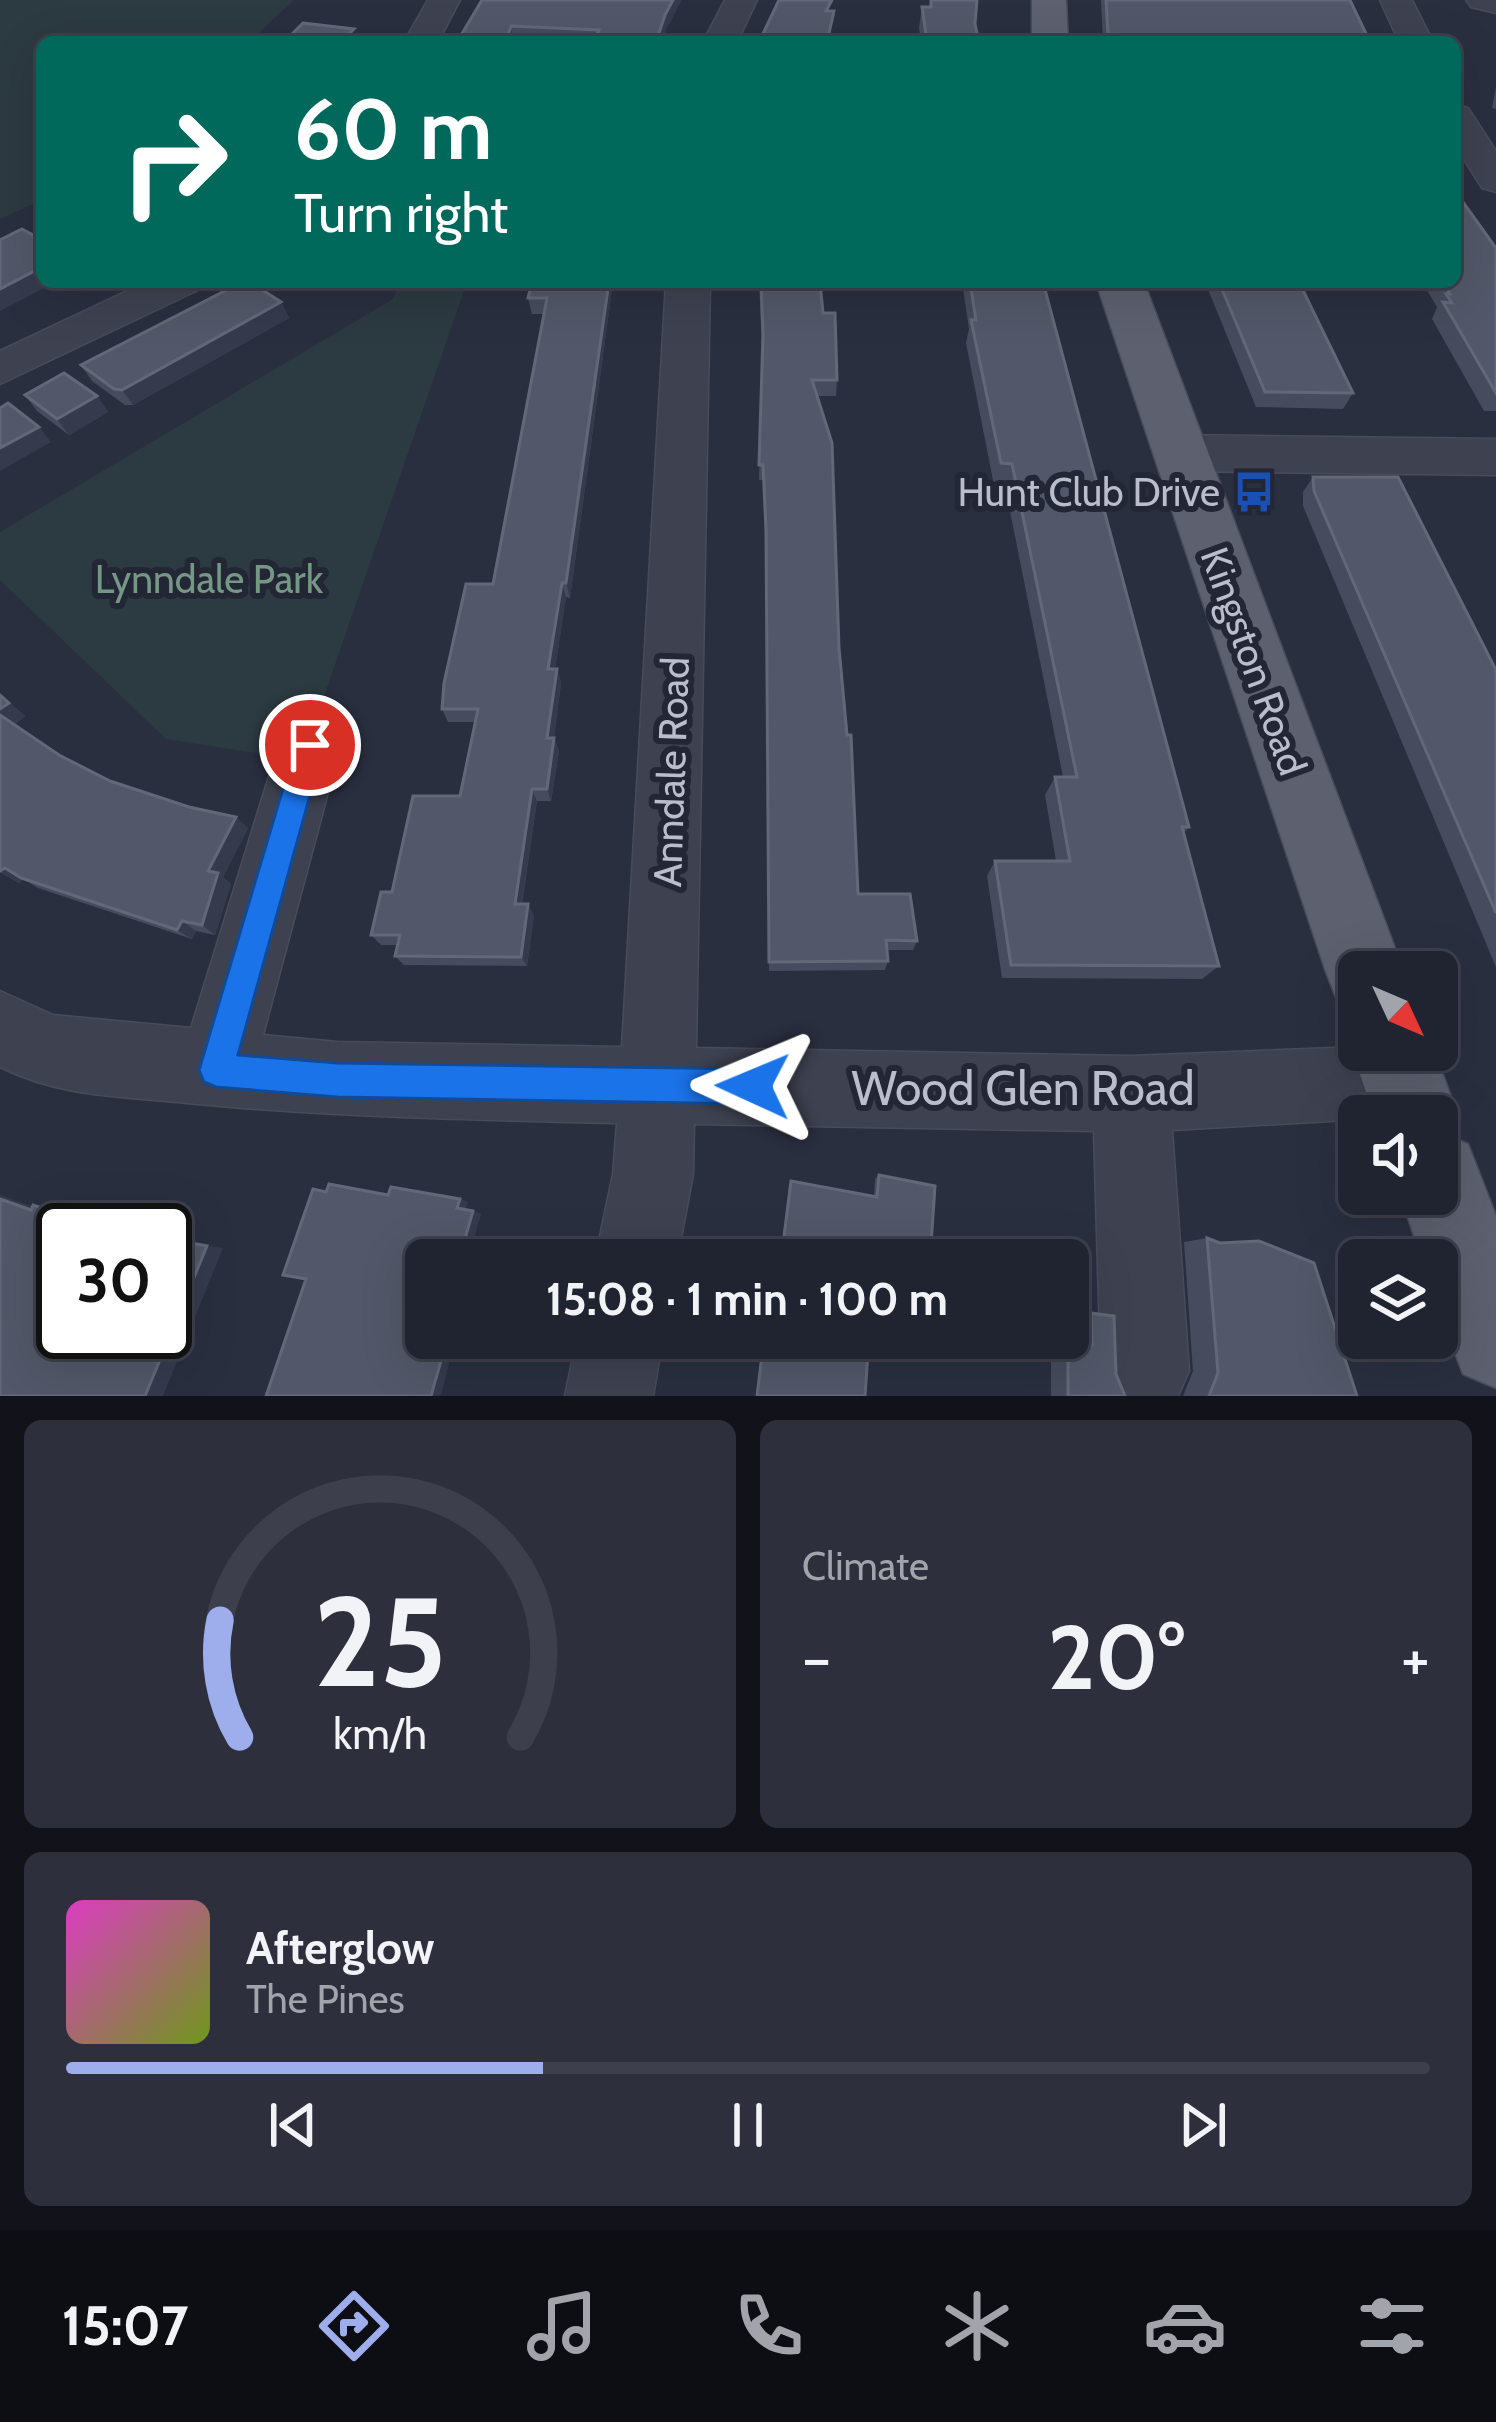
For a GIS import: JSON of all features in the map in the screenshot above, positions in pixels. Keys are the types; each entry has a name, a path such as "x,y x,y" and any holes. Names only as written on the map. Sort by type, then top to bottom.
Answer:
{"main road":[{"path":"1049,0 1050,36"},
{"name":"Kingston Road","path":"1122,288 1357,951"},
{"path":"1451,1215 1496,1341"}],"street":[{"path":"424,36 444,0"},
{"path":"723,36 741,0"},
{"path":"1396,0 1413,36"},
{"path":"1482,0 1496,3"},
{"path":"1461,125 1493,173"},
{"path":"0,369 169,288"},
{"name":"Anndale Road","path":"640,1239 652,1174 658,1084 688,288"},
{"path":"1179,453 1496,458"},
{"path":"216,1070 310,745"},
{"name":"Wood Glen Road","path":"0,1028 50,1052 337,1080 1131,1094 1404,1083"},
{"path":"1131,1094 1145,1371"},
{"path":"609,1396 616,1359"}],"green space":[{"path":"0,0 294,0 255,36 36,36 36,203 0,219"},
{"name":"Lynndale Park","path":"398,288 465,288 302,760 166,739 0,580 0,532 393,299"}],"building":[{"path":"482,0 673,0 658,36 596,36 599,30 511,26 508,36 461,36"},
{"path":"779,0 832,0 826,11 834,11 828,36 762,36"},
{"path":"931,0 977,0 978,36 926,36 922,7 931,7"},
{"path":"1106,0 1350,0 1367,36 1125,36 1108,34"},
{"path":"303,23 354,29 353,36 290,36"},
{"path":"1461,199 1496,248 1496,393 1443,302 1452,303 1446,294 1450,294 1446,288 1461,288"},
{"path":"22,229 36,237 36,270 0,289 0,240"},
{"path":"230,288 259,288 281,302 122,390 81,365"},
{"path":"530,288 608,288 566,583 562,583 548,669 557,669 547,738 554,738 547,789 532,789 515,904 528,904 521,957 395,956 400,935 371,935 381,892 392,892 413,796 460,796 478,709 442,709 444,683 466,584 493,584 547,298 528,298"},
{"path":"761,288 821,288 823,313 835,313 837,380 812,380 832,443 839,648 847,735 851,735 858,894 910,894 917,941 886,940 888,961 769,962 766,530 763,465 759,465"},
{"path":"971,288 1045,288 1189,827 1182,827 1219,966 1011,965 995,861 1070,861 1055,777 1077,777 1012,464 1001,463 971,320 976,320"},
{"path":"1222,288 1302,288 1353,393 1265,392"},
{"path":"64,373 97,396 57,419 25,395"},
{"path":"8,403 39,427 0,448 0,408"},
{"path":"1313,477 1398,477 1496,670 1496,913 1314,491"},
{"path":"0,715 59,755 110,781 236,817 208,871 218,873 202,925 182,921 177,930 21,878 5,868 0,871"},
{"path":"879,1175 935,1186 931,1239 784,1239 791,1181 877,1197"},
{"path":"329,1184 388,1195 391,1187 460,1199 457,1208 473,1211 465,1239 405,1239 405,1359 441,1361 431,1396 266,1396 306,1279 283,1275 313,1189 326,1192"},
{"path":"0,1199 31,1210 36,1206 36,1359 160,1359 145,1396 0,1396"},
{"path":"1207,1238 1220,1243 1259,1241 1314,1263 1338,1337 1338,1359 1345,1359 1357,1396 1209,1396 1218,1373"},
{"path":"192,1243 207,1246 192,1282"},
{"path":"1091,1313 1114,1316 1116,1374 1125,1396 1068,1396 1068,1359 1089,1359"},
{"path":"761,1359 868,1359 865,1396 757,1396"}],"place":[{"name":"Hunt Club Drive","path":"1254,492"}],"route":[{"path":"310,745 216,1070 337,1080 753,1086"}]}
